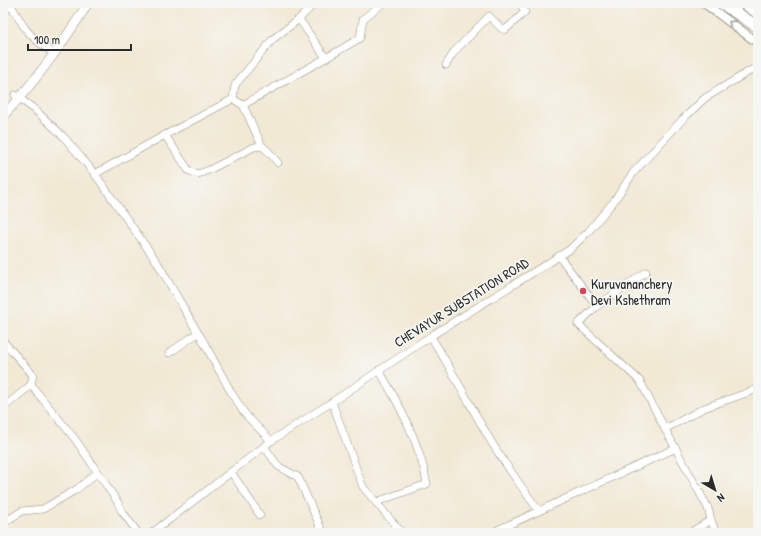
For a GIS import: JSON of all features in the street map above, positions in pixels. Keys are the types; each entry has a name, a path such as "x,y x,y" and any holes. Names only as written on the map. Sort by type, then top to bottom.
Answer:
{"highway":[{"path":"721,3 758,27"},
{"path":"744,3 758,13"}],"main road":[{"path":"3,116 82,3"},
{"path":"3,107 17,96 71,29 88,3"}],"street":[{"path":"233,99 235,85 273,39 299,19 315,3"},
{"path":"243,105 360,38 363,18 383,3"},
{"path":"446,65 454,52 489,16 505,30 525,12 520,3"},
{"path":"704,3 758,43"},
{"path":"3,12 11,4 22,26 31,36 48,50"},
{"path":"299,19 326,58"},
{"name":"CHEVAYUR SUBSTATION ROAD","path":"152,533 271,441 508,286 569,250 588,232 614,201 633,172 683,119 705,98 758,66"},
{"path":"17,96 34,109 63,136 95,174 157,262 201,337 232,394 245,414 271,441"},
{"path":"95,174 233,99"},
{"path":"233,99 243,105 262,146 278,163"},
{"path":"165,135 189,171 198,174 254,147 262,146"},
{"path":"559,256 597,306"},
{"path":"646,272 597,306 578,324 640,380 708,508 716,533"},
{"path":"168,353 198,333"},
{"path":"431,337 492,442 539,511"},
{"path":"3,341 33,375 31,385 3,408"},
{"path":"376,502 427,484 425,469 402,411 379,370"},
{"path":"31,385 75,439 117,501 121,510 138,533"},
{"path":"665,429 704,408 758,389"},
{"path":"332,402 363,487 402,533"},
{"path":"264,446 278,466 298,477 323,533"},
{"path":"491,533 676,448"},
{"path":"3,523 22,512 43,509 77,489 98,472"},
{"path":"231,472 260,515"},
{"path":"687,533 711,520"}],"place":[{"name":"Kuruvananchery Devi Kshethram","path":"583,291"}]}
